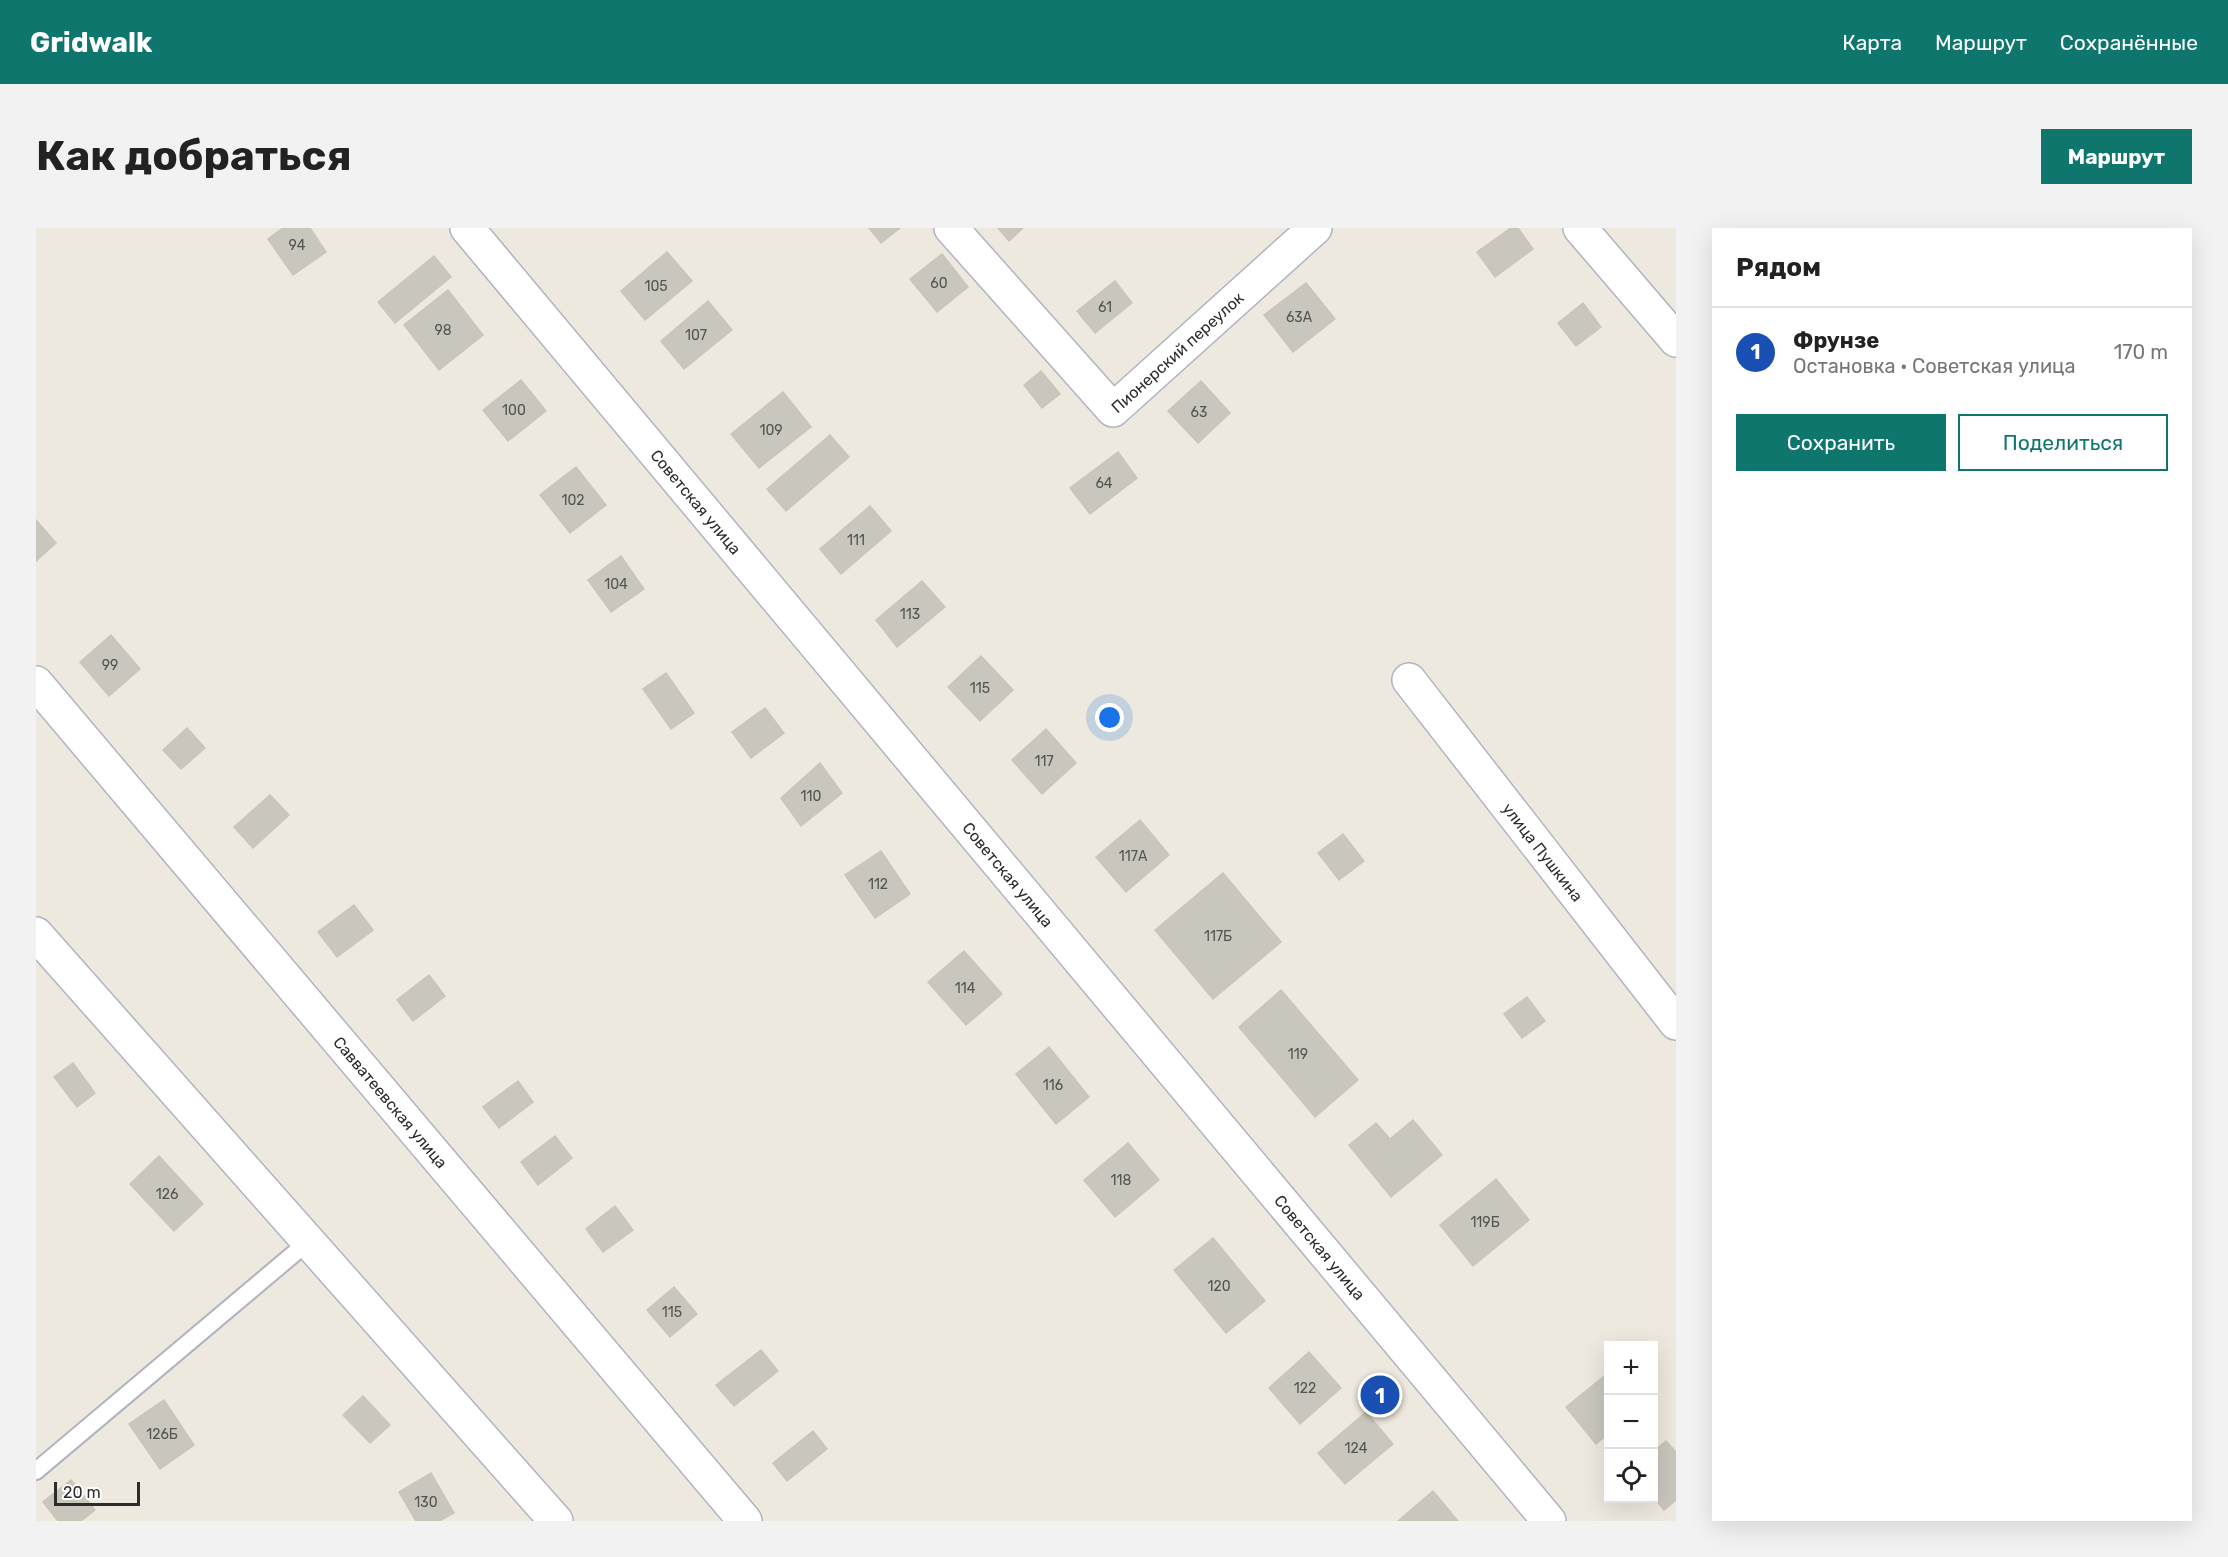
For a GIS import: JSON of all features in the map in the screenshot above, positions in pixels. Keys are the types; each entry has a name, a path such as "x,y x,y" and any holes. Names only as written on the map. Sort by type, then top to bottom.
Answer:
{"street":[{"name":"Советская улица","path":"468,228 1549,1521"},
{"name":"Пионерский переулок","path":"951,228 1113,410 1315,228"},
{"path":"1580,228 1676,340"},
{"name":"улица Пушкина","path":"1408,680 1676,1023"},
{"name":"Савватеевская улица","path":"36,683 745,1521"},
{"path":"36,934 556,1521"}],"lane":[{"path":"36,1471 309,1241"}],"building":[{"path":"283,228 310,228 326,252 293,275 268,239"},
{"path":"869,228 900,228 881,243"},
{"path":"998,228 1023,228 1009,241"},
{"path":"1511,228 1518,228 1533,249 1495,277 1477,252"},
{"path":"667,252 692,281 645,320 621,291"},
{"path":"942,254 968,287 937,312 910,279"},
{"path":"434,256 451,277 395,323 378,302"},
{"path":"1115,281 1132,303 1095,333 1077,311"},
{"path":"1306,283 1335,319 1293,352 1264,315"},
{"path":"448,290 483,335 439,370 404,325"},
{"path":"708,301 732,330 684,369 661,341"},
{"path":"1583,303 1601,327 1576,346 1558,323"},
{"path":"1041,371 1060,394 1042,408 1024,385"},
{"path":"521,380 546,411 508,441 483,410"},
{"path":"1201,381 1230,413 1198,443 1168,411"},
{"path":"783,392 811,427 759,468 731,434"},
{"path":"830,435 849,457 786,511 767,489"},
{"path":"1118,452 1137,478 1090,514 1070,488"},
{"path":"576,467 606,505 570,533 540,495"},
{"path":"870,506 891,531 841,574 820,549"},
{"path":"36,520 56,543 36,561"},
{"path":"621,556 644,589 611,612 588,580"},
{"path":"922,581 945,607 897,647 876,620"},
{"path":"111,635 140,669 109,696 80,662"},
{"path":"981,656 1013,690 980,721 948,687"},
{"path":"666,673 694,713 671,729 643,689"},
{"path":"765,708 784,733 751,758 732,732"},
{"path":"187,728 205,748 181,769 163,750"},
{"path":"1046,729 1076,763 1042,794 1012,760"},
{"path":"820,763 842,793 801,826 781,798"},
{"path":"270,795 289,815 253,848 234,827"},
{"path":"1140,820 1169,855 1126,892 1096,857"},
{"path":"1343,834 1364,861 1339,880 1318,853"},
{"path":"881,851 910,894 875,918 845,875"},
{"path":"1223,873 1281,942 1213,999 1155,930"},
{"path":"354,905 373,930 337,957 318,932"},
{"path":"964,951 1002,994 966,1025 928,982"},
{"path":"429,975 445,996 413,1021 397,1000"},
{"path":"1281,990 1358,1080 1315,1117 1239,1027"},
{"path":"1527,997 1545,1021 1522,1038 1504,1014"},
{"path":"1049,1047 1089,1097 1056,1124 1016,1074"},
{"path":"73,1063 95,1093 77,1107 54,1077"},
{"path":"518,1081 533,1102 499,1128 483,1107"},
{"path":"1413,1120 1442,1155 1391,1197 1349,1145 1376,1123 1390,1139"},
{"path":"555,1136 572,1158 538,1185 521,1162"},
{"path":"1128,1143 1159,1180 1115,1217 1084,1180"},
{"path":"159,1156 203,1204 174,1231 130,1184"},
{"path":"1496,1179 1529,1220 1473,1266 1440,1225"},
{"path":"615,1206 633,1230 603,1252 586,1229"},
{"path":"1213,1238 1265,1301 1226,1333 1174,1270"},
{"path":"674,1287 697,1314 670,1337 647,1310"},
{"path":"761,1350 778,1371 734,1406 716,1385"},
{"path":"1309,1352 1341,1388 1300,1424 1269,1388"},
{"path":"1604,1376 1604,1437 1596,1444 1566,1407"},
{"path":"363,1396 390,1425 370,1443 343,1415"},
{"path":"164,1400 194,1445 160,1469 129,1424"},
{"path":"1366,1412 1393,1444 1345,1484 1318,1453"},
{"path":"813,1431 827,1449 787,1481 773,1463"},
{"path":"1666,1441 1676,1452 1676,1500 1664,1510 1658,1503 1658,1448"},
{"path":"431,1473 454,1513 439,1521 416,1521 399,1492"},
{"path":"71,1480 95,1510 81,1521 58,1521 43,1502"},
{"path":"1433,1491 1458,1521 1398,1521"}],"place":[{"name":"Фрунзе","path":"1380,1395"}]}
